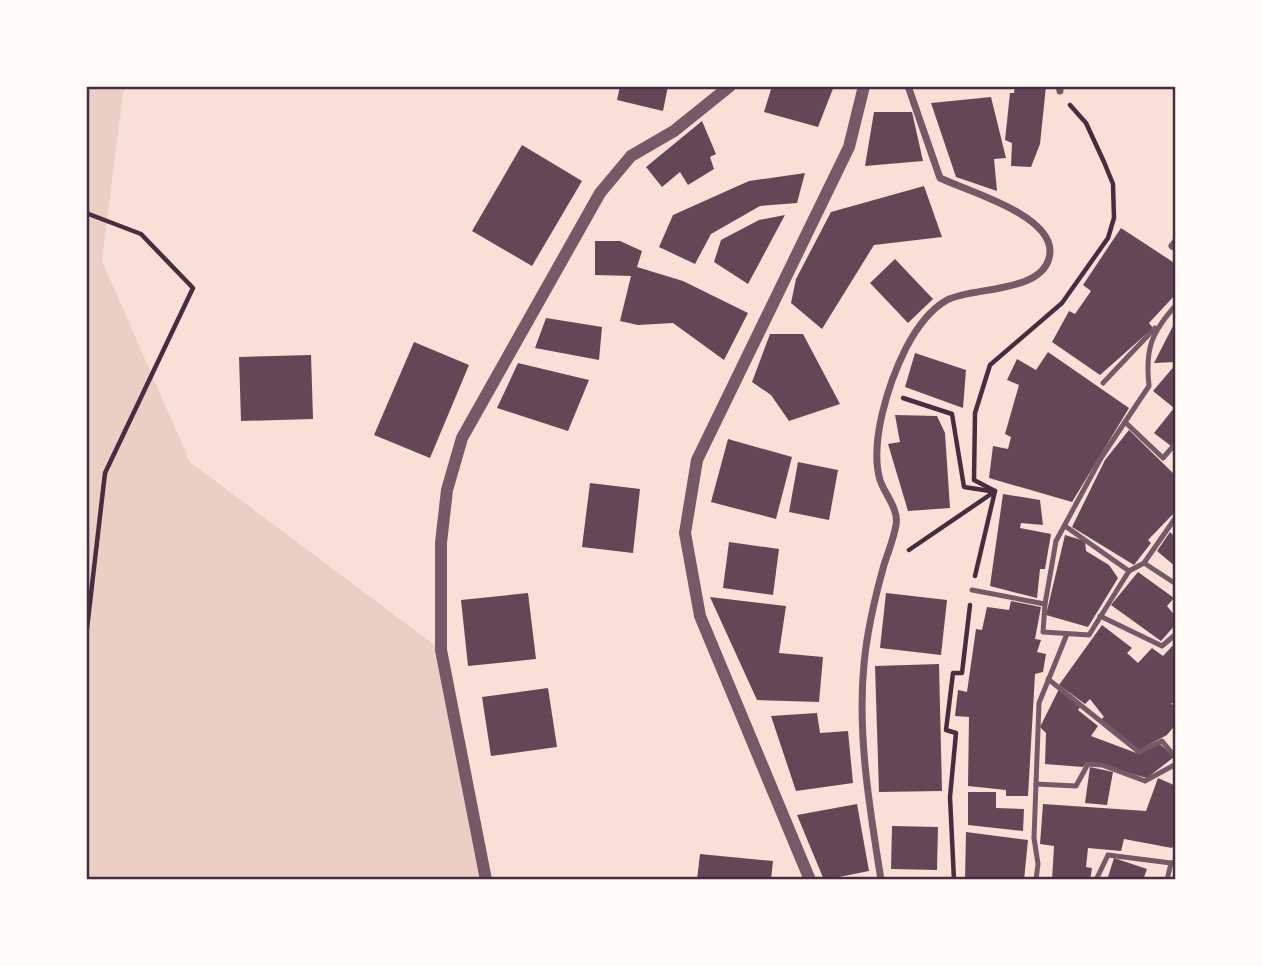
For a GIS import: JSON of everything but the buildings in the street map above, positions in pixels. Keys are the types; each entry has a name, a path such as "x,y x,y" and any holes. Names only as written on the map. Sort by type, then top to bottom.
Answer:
{"street":[{"path":"486,880 441,650 440,543 447,490 462,438 600,193 631,156 674,131 730,86"},
{"path":"810,880 700,616 685,533 697,460 849,148 864,86"},
{"path":"881,880 868,787 863,722 864,665 872,615 897,518 880,479 877,431 902,356 924,320 946,301 964,293 998,289 1038,273 1047,262 1050,252 1048,239 1019,212 940,178 908,86"},
{"path":"1176,241 1172,246 1176,248"}],"lane":[{"path":"1103,383 1176,305"},
{"path":"1162,321 1146,356 1149,386 1101,458 1056,541 1043,632 1089,635 1129,571 1143,563 1176,517"},
{"path":"1125,422 1163,458 1176,443"},
{"path":"1170,524 1176,532"},
{"path":"1065,526 1129,571"},
{"path":"1143,563 1176,584"},
{"path":"972,590 1045,604"},
{"path":"1100,616 1162,646 1176,634"},
{"path":"1036,880 1038,864 1034,838 1038,703 1067,634"},
{"path":"1048,679 1139,752 1162,741 1176,758"},
{"path":"1036,783 1076,786 1088,764 1102,765 1145,781 1176,764"},
{"path":"1096,880 1108,855 1174,862 1167,880"}],"path":[{"path":"995,491 974,480 975,414 990,365 1062,303 1108,238 1114,218 1113,184 1096,140 1060,88"},
{"path":"86,213 141,234 193,288 105,473 86,637"},
{"path":"890,394 952,414 964,487 995,491"},
{"path":"884,566 995,491"},
{"path":"954,880 950,797 956,733 946,730 953,673 962,673 972,590 995,491"}],"shaded area":[{"path":"86,86 124,86 102,261 190,462 441,650 484,880 86,880"}]}
